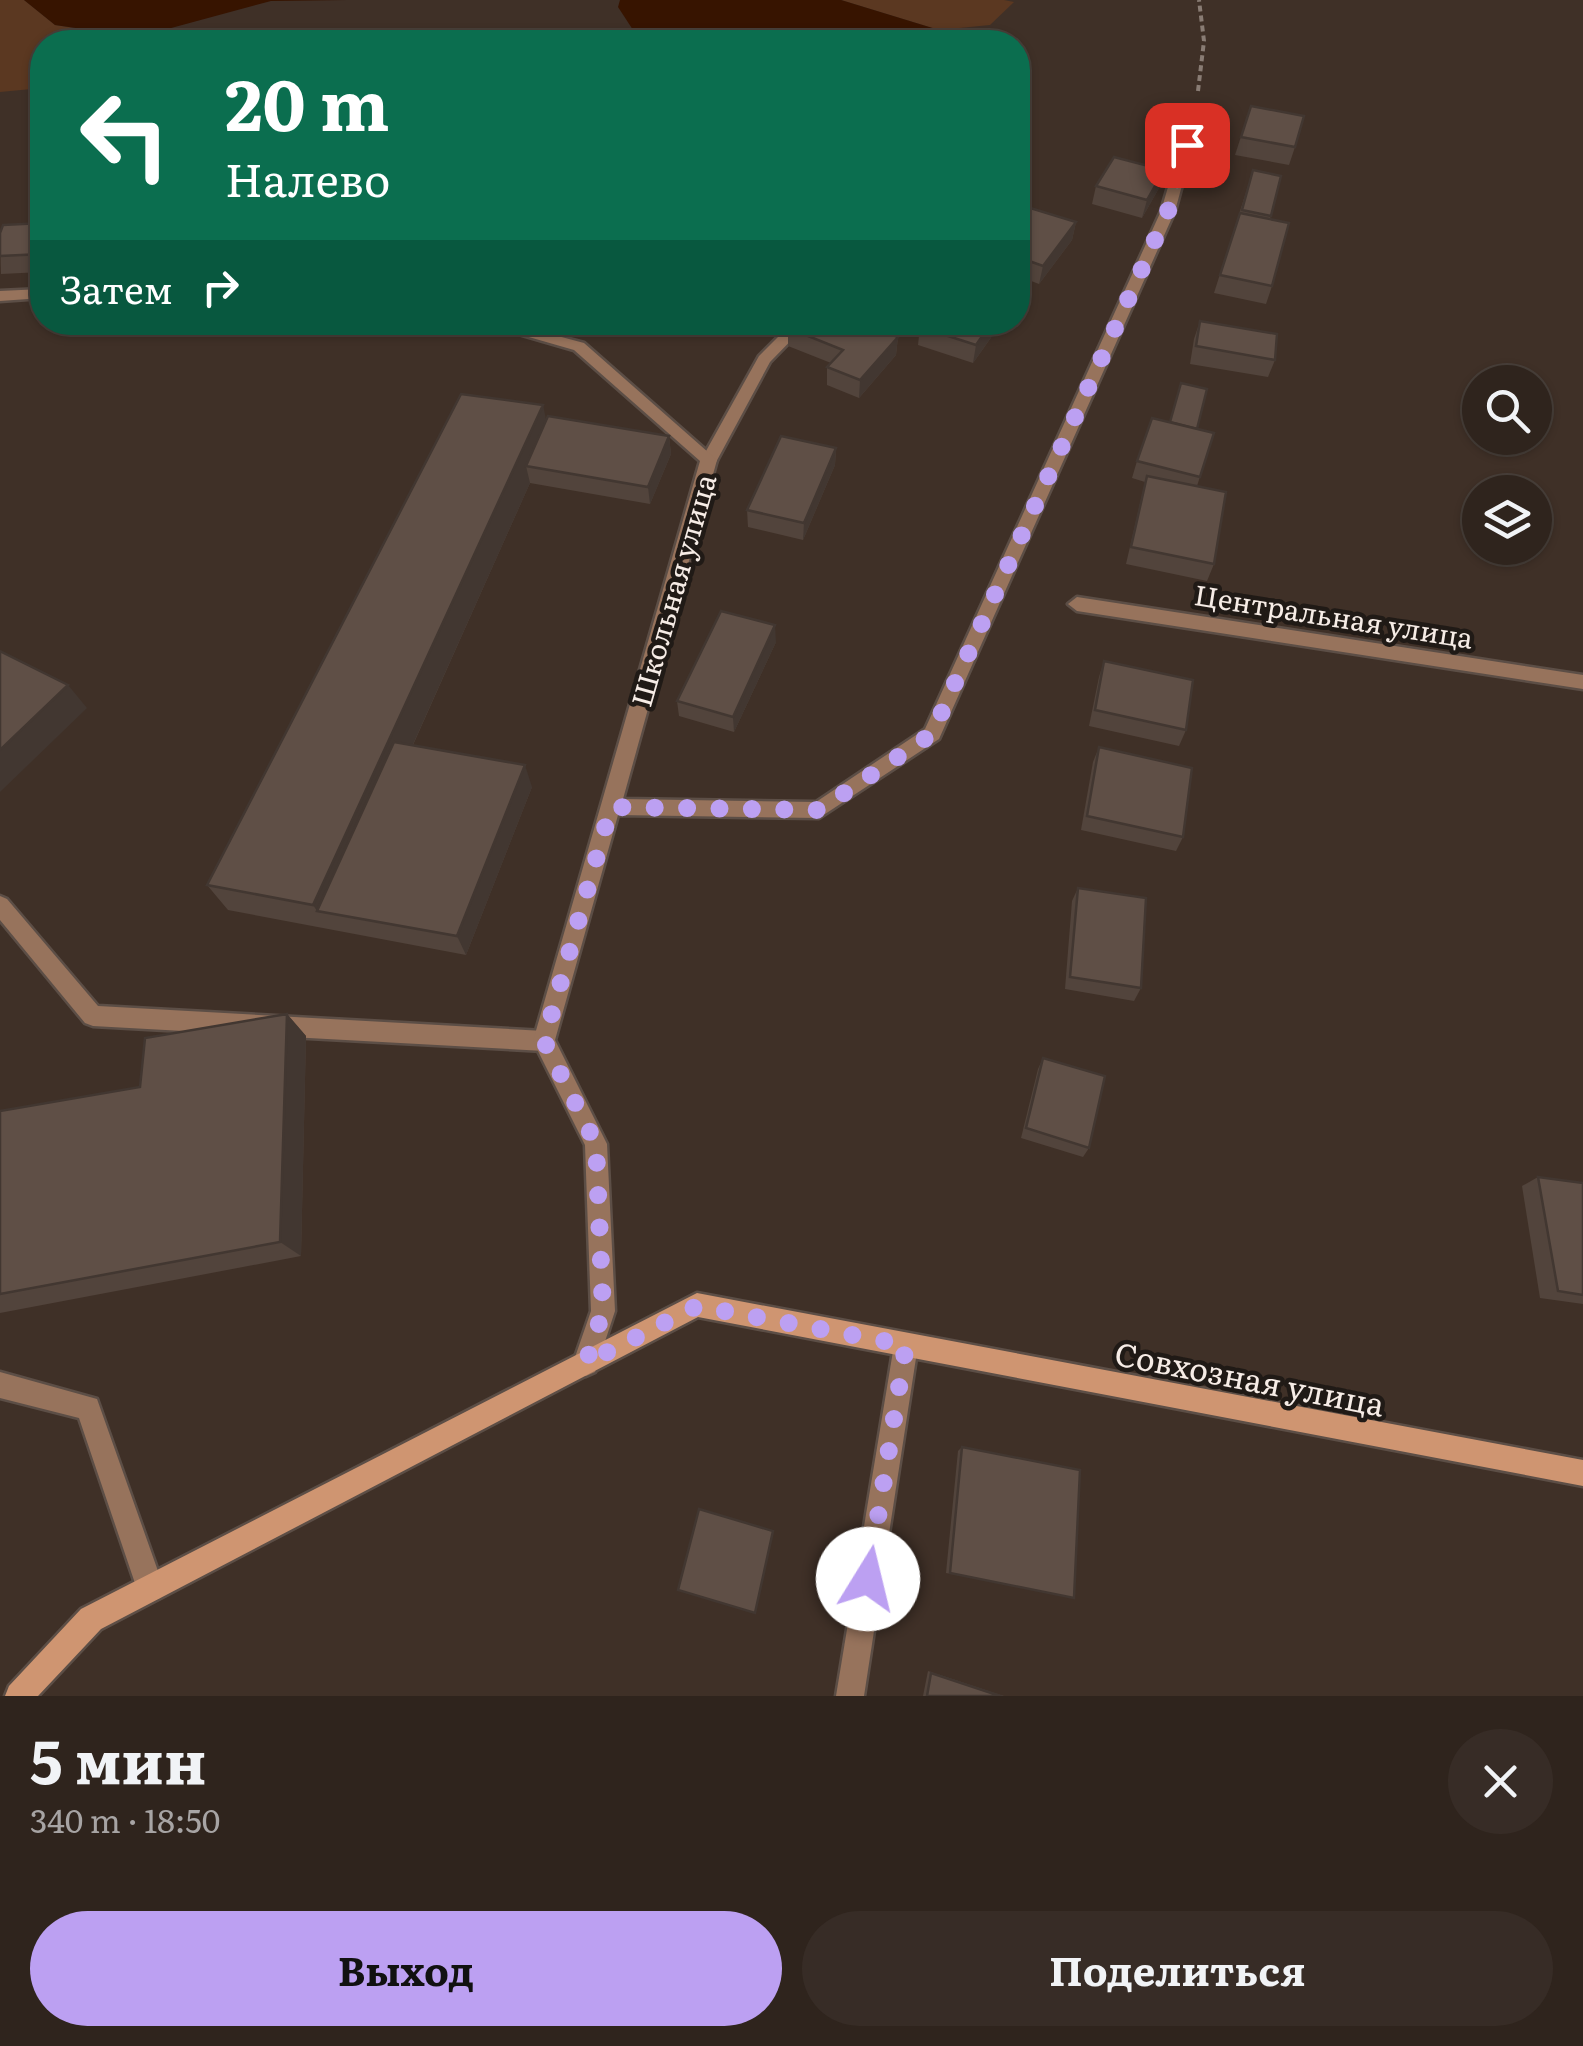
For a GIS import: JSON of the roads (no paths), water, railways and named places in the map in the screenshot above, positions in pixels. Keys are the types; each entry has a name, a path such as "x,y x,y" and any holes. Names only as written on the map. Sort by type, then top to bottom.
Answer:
{"street":[{"path":"611,807 819,810 932,734 1168,211 1196,112"},
{"path":"0,296 30,295"},
{"name":"Школьная улица","path":"535,335 578,346 709,460 544,1041"},
{"path":"709,460 764,359 789,335"},
{"name":"Центральная улица","path":"1076,604 1583,682"},
{"path":"0,905 93,1016 544,1041 596,1144 603,1311 586,1363"},
{"name":"Совхозная улица","path":"18,1696 91,1619 697,1306 1583,1472"},
{"path":"850,1696 906,1345"},
{"path":"0,1384 88,1408 150,1588"}]}
